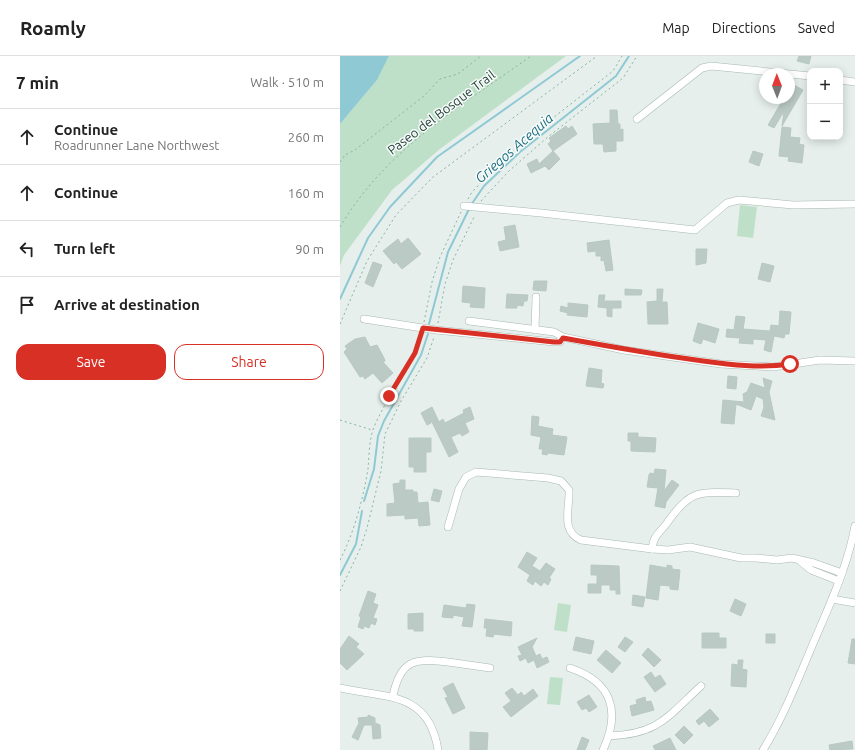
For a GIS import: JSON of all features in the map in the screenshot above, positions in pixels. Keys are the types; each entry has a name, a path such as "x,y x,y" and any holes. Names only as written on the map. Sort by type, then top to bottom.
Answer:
{"street":[{"path":"637,118 702,68 711,66 807,76"},
{"path":"843,80 855,82"},
{"path":"466,206 695,230 727,202 739,200 793,205 855,204"},
{"path":"535,330 536,297"},
{"path":"364,319 436,330 554,342 560,342 563,338"},
{"path":"469,321 554,332 563,338 624,350 721,364 773,367 820,360 855,361"},
{"path":"448,528 459,489 466,477 476,472 548,478 561,481 570,490 567,524 571,533 575,537 585,541 668,550 690,547 741,558 798,560 814,563 842,573"},
{"path":"652,549 655,536 664,527 676,509 687,499 703,493 736,493"},
{"path":"763,750 795,686 832,599 842,573 855,526"},
{"path":"798,560 811,570 839,581"},
{"path":"832,599 855,603"},
{"path":"393,696 400,674 406,666 419,660 432,660 490,668"},
{"path":"570,668 590,676 607,694 613,716 609,736 603,750"},
{"path":"609,736 636,734 658,725 701,686"},
{"path":"340,688 393,696 410,704 427,719 434,733 438,750"}],"path":[{"path":"340,162 345,155 355,150 424,96 440,79 458,74 481,56"},
{"name":"Paseo del Bosque Trail","path":"340,227 365,190 380,172 401,152 531,56"},
{"path":"340,324 368,262 396,215 428,182 597,56"},
{"path":"340,560 349,543 354,526 368,470 373,431 389,396 415,353 423,328 432,282 440,257 472,192 500,163 540,128 613,71 622,56"},
{"path":"340,591 361,547 367,528 381,471 385,434 401,401 427,358 436,330 445,284 453,260 477,207 483,198 494,187 548,136 623,78 637,56"},
{"path":"340,420 373,431"}],"green space":[{"path":"389,56 566,56 440,149 392,190 344,255 340,266 340,124 377,80"},
{"path":"740,205 757,207 753,238 737,236"},
{"path":"558,603 571,605 567,632 554,630"},
{"path":"550,677 563,678 560,705 547,704"}],"water":[{"path":"340,56 389,56 377,80 340,124"}],"building":[{"path":"799,56 811,56 809,64 797,61"},
{"path":"795,86 803,90 795,104"},
{"path":"780,104 795,104 782,126 784,111 774,128 768,125"},
{"path":"610,110 617,110 618,124 620,124 620,130 623,129 623,141 616,141 616,151 604,152 603,144 594,144 593,124 610,123"},
{"path":"566,126 568,129 572,126 577,134 553,151 548,144 551,141 549,138"},
{"path":"782,127 791,128 790,137 800,138 799,144 804,145 802,163 788,161 789,157 779,156"},
{"path":"553,151 560,159 549,170 545,166 531,173 527,164 537,159 539,164"},
{"path":"753,151 763,154 759,166 749,162"},
{"path":"515,225 519,247 500,251 498,242 506,240 504,227"},
{"path":"408,238 421,254 402,269 396,262 394,264 383,251 398,239 401,244"},
{"path":"609,240 613,270 606,271 604,260 601,261 601,256 596,256 596,251 588,252 587,243"},
{"path":"696,249 707,249 706,263 696,265"},
{"path":"373,262 382,265 373,287 365,283"},
{"path":"762,263 774,266 770,282 758,279"},
{"path":"534,281 547,281 546,291 533,290"},
{"path":"463,286 485,288 484,308 470,307 471,303 462,302"},
{"path":"625,289 642,290 641,295 625,295"},
{"path":"657,289 663,289 662,302 667,302 668,324 648,324 647,302 657,301"},
{"path":"507,294 528,295 527,301 524,301 523,306 517,305 517,308 506,308"},
{"path":"599,295 605,295 604,301 621,301 621,308 612,308 612,317 607,316 607,308 598,307"},
{"path":"568,303 588,305 587,317 567,315 568,313 560,311 561,306 568,308"},
{"path":"780,311 791,312 789,334 785,334 784,338 774,336 771,352 764,350 766,340 753,339 753,344 739,343 740,338 726,337 727,329 734,330 736,316 745,317 743,329 770,331 771,325 779,326"},
{"path":"698,323 719,329 715,343 703,339 701,344 693,341"},
{"path":"365,337 370,347 377,345 384,358 385,361 383,362 393,373 382,383 373,373 365,379 363,376 360,377 344,352 347,349 345,346 355,339"},
{"path":"589,368 602,370 601,383 604,384 603,388 586,386"},
{"path":"728,376 737,377 736,389 727,388"},
{"path":"763,378 772,381 769,392 775,420 761,416 764,407 763,399 756,396 751,410 736,404 734,424 721,423 723,400 744,402 743,394 747,392 751,383 765,388"},
{"path":"432,407 439,422 443,419 445,423 464,413 463,410 470,407 474,419 465,423 469,432 462,436 460,433 451,437 458,452 449,457 431,420 431,423 427,425 421,413"},
{"path":"532,416 539,417 538,426 553,429 552,435 567,437 564,455 548,453 547,455 542,454 543,449 539,449 541,437 531,435"},
{"path":"628,433 638,433 638,437 656,438 655,452 631,451 631,441 628,441"},
{"path":"409,438 431,438 431,452 426,452 426,472 414,472 414,467 409,467"},
{"path":"655,469 666,470 664,491 672,480 679,485 666,502 665,508 655,506 658,488 647,487 649,475 650,473 654,474"},
{"path":"400,480 405,480 405,490 413,490 413,492 417,492 418,503 428,502 430,525 419,526 418,518 405,519 405,515 387,516 387,504 395,503 393,484 400,483"},
{"path":"434,489 442,491 439,502 431,500"},
{"path":"527,552 537,558 532,566 540,571 546,563 555,569 549,578 551,579 548,585 544,582 541,586 535,581 533,585 527,581 530,575 518,567"},
{"path":"591,565 619,566 620,594 616,594 616,590 610,590 610,585 601,585 601,593 588,593 588,584 597,584 597,575 591,575"},
{"path":"650,565 667,568 667,565 672,566 672,569 680,570 678,590 670,589 670,586 660,585 658,600 646,598"},
{"path":"368,591 376,594 373,603 378,605 373,618 377,619 375,625 371,623 369,628 364,626 363,629 358,627 361,617 359,616"},
{"path":"633,595 645,597 643,607 632,605"},
{"path":"735,599 746,604 741,616 730,611"},
{"path":"467,604 475,605 472,627 462,626 464,617 453,615 453,618 442,617 444,605 466,608"},
{"path":"423,613 423,631 408,629 408,614"},
{"path":"485,619 512,622 511,636 494,634 493,637 486,636 487,628 484,628"},
{"path":"702,633 719,633 719,638 726,638 726,648 702,648"},
{"path":"766,634 775,634 775,643 766,643"},
{"path":"349,636 359,644 356,647 364,654 347,670 340,663 340,649"},
{"path":"576,637 594,641 591,654 573,650"},
{"path":"625,637 633,642 625,652 618,647"},
{"path":"537,638 532,647 536,656 540,654 542,659 547,657 549,662 537,668 534,660 528,663 526,658 520,661 518,656 522,655 518,647"},
{"path":"852,639 855,639 855,664 848,663"},
{"path":"648,648 661,660 654,667 642,655"},
{"path":"606,650 621,663 612,673 597,660"},
{"path":"738,660 743,660 742,669 747,670 746,687 731,686 732,664 738,665"},
{"path":"651,672 655,678 660,675 666,684 655,692 644,677"},
{"path":"453,683 465,708 453,714 445,698 448,697 443,688"},
{"path":"512,688 518,695 521,692 524,696 533,689 538,696 511,717 503,707 511,701 505,693"},
{"path":"589,695 597,707 589,712 586,708 582,710 577,702"},
{"path":"645,697 646,702 651,701 654,710 632,716 630,706 637,704 636,700"},
{"path":"710,709 719,719 709,727 704,721 699,725 696,721"},
{"path":"368,715 375,718 375,723 380,725 381,738 373,739 372,725 364,725 358,740 352,737 359,723 358,718 368,717"},
{"path":"684,726 693,735 684,744 675,735"},
{"path":"470,732 488,733 487,750 470,750"},
{"path":"582,737 589,740 585,750 577,750"},
{"path":"670,738 676,750 655,750 653,746"},
{"path":"852,741 853,749 830,750 829,745"}],"waterway":[{"path":"340,299 368,238 390,207 437,157 580,56"},
{"name":"Griegos Acequia","path":"471,205 484,186 520,152 616,76 629,56"},
{"name":"Griegos Acequia","path":"429,324 448,252 469,209"},
{"name":"Griegos Acequia","path":"364,501 374,469 378,436 384,421 421,355 428,334"},
{"name":"Griegos Acequia","path":"340,575 356,544 362,511"}],"route":[{"path":"389,396 415,353 423,328 554,342 560,342 563,338 624,350 721,364 773,367 790,364"}]}
